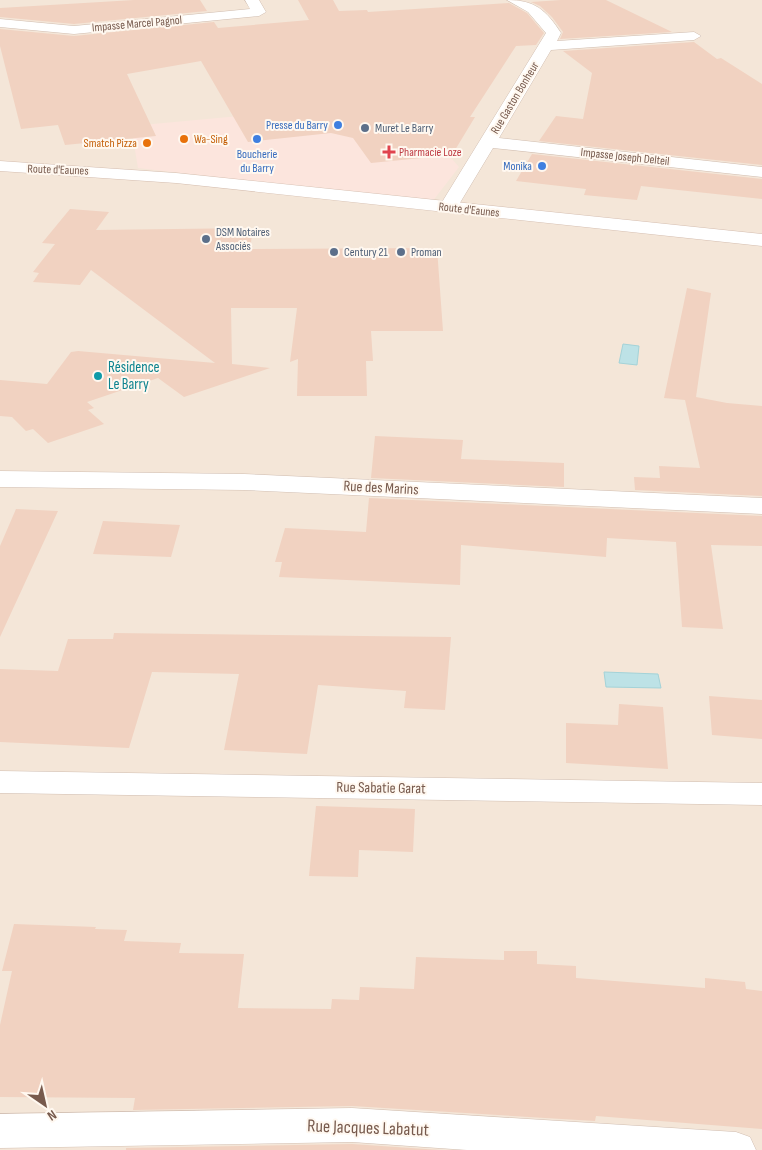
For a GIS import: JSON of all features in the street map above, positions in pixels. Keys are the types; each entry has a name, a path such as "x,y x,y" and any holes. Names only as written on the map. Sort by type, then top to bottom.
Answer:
{"street":[{"name":"Impasse Marcel Pagnol","path":"0,23 74,30 259,12 252,0"},
{"name":"Rue Gaston Bonheur","path":"448,207 554,33 533,10 514,0"},
{"path":"546,46 694,36"},
{"name":"Impasse Joseph Delteil","path":"488,142 762,172"},
{"name":"Route d'Eaunes","path":"0,166 176,178 762,240"},
{"name":"Route d'Eaunes","path":"0,183 176,178"},
{"name":"Rue des Marins","path":"0,479 244,482 762,506"},
{"name":"Rue Sabatie Garat","path":"0,782 762,794"},
{"name":"Rue Jacques Labatut","path":"0,1131 352,1125 736,1150"}],"shaded area":[{"path":"0,0 762,0 762,1150 0,1150"},
{"path":"401,101 459,167 432,202 138,168 131,126"}],"water":[{"path":"623,344 639,346 637,365 619,363"},
{"path":"604,672 658,674 661,688 606,687"}],"building":[{"path":"134,0 200,0 207,11 74,24 0,17 0,8"},
{"path":"298,0 333,0 339,11 367,10 368,12 509,3 527,13 544,33 536,45 516,46 470,117 475,117 452,155 371,163 353,138 331,133 248,142 201,61 127,74 156,136 65,145 58,125 21,129 0,46 0,29 74,36 214,22 218,28 309,20"},
{"path":"606,0 672,32 560,39 563,32 552,17 540,6 531,2"},
{"path":"694,42 717,59 721,58 762,84 762,165 539,141 556,116 583,119 592,73 563,51"},
{"path":"532,154 762,179 762,199 641,186 637,200 584,195 586,189 516,181"},
{"path":"70,209 109,212 96,230 253,228 250,249 437,248 443,331 371,331 373,361 366,361 367,396 297,396 298,359 290,362 297,308 231,308 232,364 270,368 184,397 158,378 87,402 94,408 88,410 104,424 48,443 33,429 26,431 12,417 0,416 0,380 47,384 71,352 78,351 215,363 91,270 80,285 33,282 39,273 33,272 55,244 42,243"},
{"path":"687,288 711,293 696,397 727,403 762,406 762,496 635,490 634,477 660,478 659,466 700,468 685,400 664,398"},
{"path":"375,436 463,440 461,459 564,463 564,487 371,478"},
{"path":"369,498 762,516 762,546 711,545 723,629 682,627 676,542 607,538 606,557 461,545 460,585 279,577 282,562 275,562 285,528 366,532"},
{"path":"16,509 58,511 0,637 0,546"},
{"path":"103,521 180,525 171,557 93,554"},
{"path":"114,633 451,637 445,710 404,708 406,691 318,685 307,754 224,750 239,674 152,672 129,748 0,742 0,669 58,671 68,639 113,639"},
{"path":"709,696 762,700 762,739 712,735"},
{"path":"619,704 663,707 668,769 566,763 566,723 618,725"},
{"path":"316,806 415,809 413,852 359,850 358,877 309,876"},
{"path":"14,924 127,930 124,941 181,943 179,953 244,954 238,1008 331,1009 332,999 359,1000 360,987 414,989 416,957 504,960 504,951 537,951 537,964 576,966 576,978 705,988 705,978 745,982 746,989 762,991 762,1129 596,1116 595,1121 352,1106 133,1110 135,1098 0,1097 0,1025 12,971 2,971"},
{"path":"352,1144 440,1150 126,1150 126,1148"}],"place":[{"name":"Presse du Barry","path":"338,125"},
{"name":"Muret Le Barry","path":"365,128"},
{"name":"Wa-Sing","path":"184,139"},
{"name":"Boucherie du Barry","path":"257,139"},
{"name":"Smatch Pizza","path":"147,143"},
{"name":"Pharmacie Loze","path":"389,152"},
{"name":"Monika","path":"542,166"},
{"name":"DSM Notaires Associés","path":"206,239"},
{"name":"Century 21","path":"334,252"},
{"name":"Proman","path":"401,252"},
{"name":"Résidence Le Barry","path":"98,376"}]}
